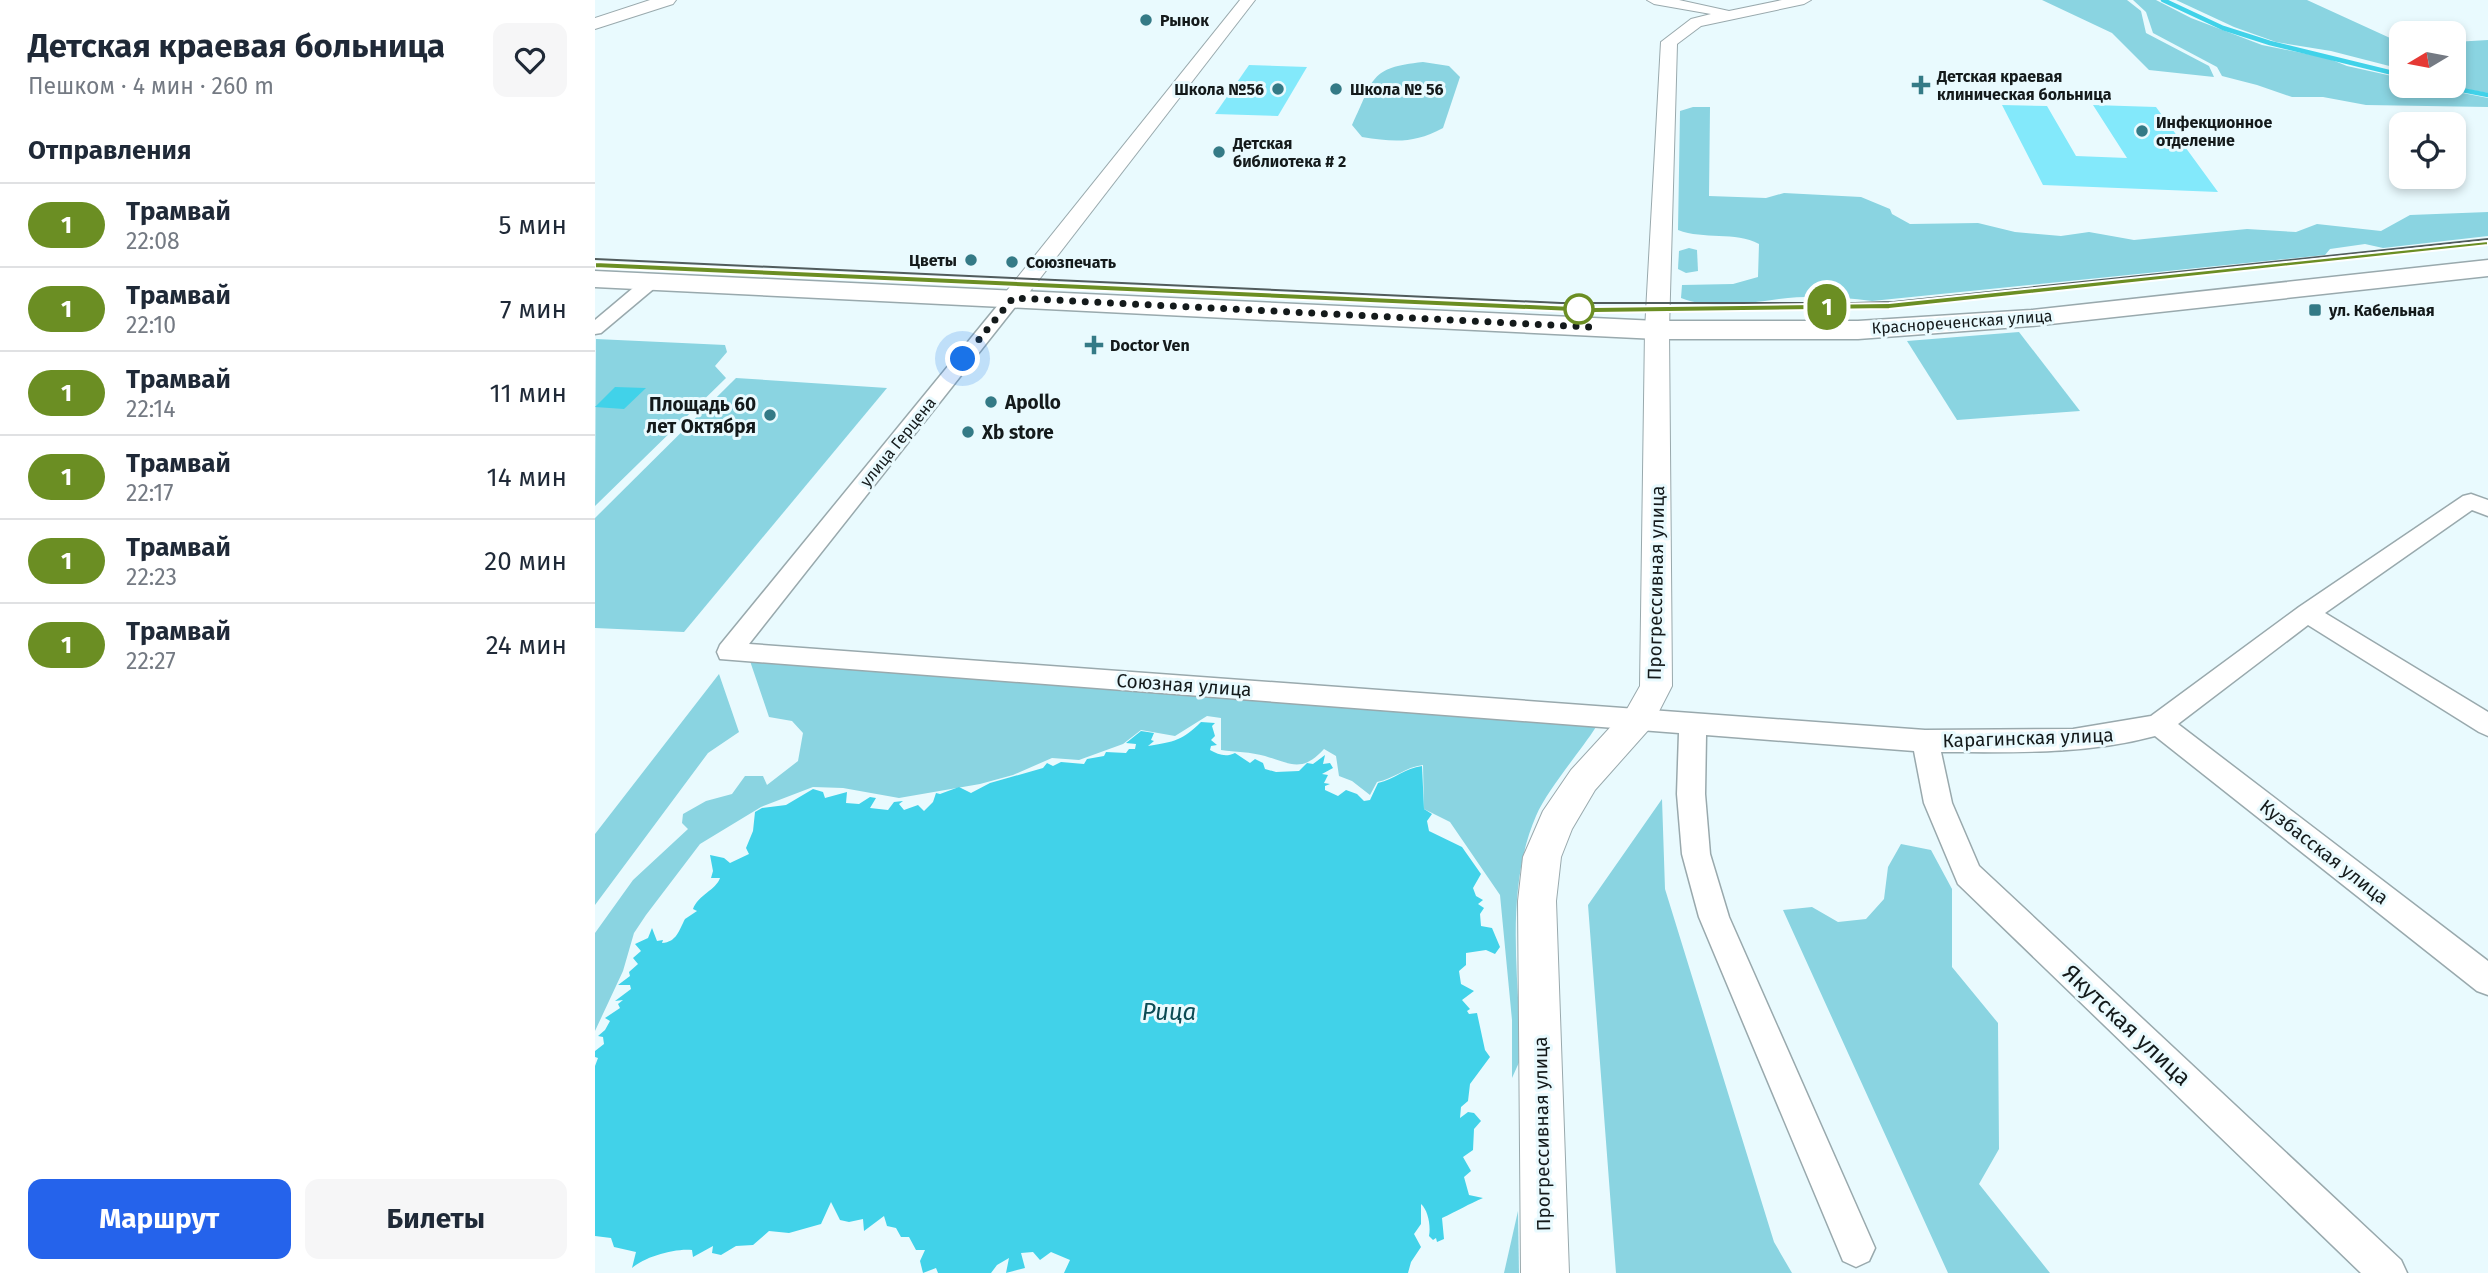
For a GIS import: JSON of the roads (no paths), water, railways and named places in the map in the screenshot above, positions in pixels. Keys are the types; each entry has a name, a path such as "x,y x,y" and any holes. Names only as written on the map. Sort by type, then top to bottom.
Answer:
{"main road":[{"path":"595,24 667,0"},
{"name":"Краснореченская улица","path":"595,279 1657,330 1858,330 2031,318 2488,268"}],"street":[{"name":"улица Герцена","path":"729,652 1248,0"},
{"path":"1654,0 1731,13"},
{"name":"Прогрессивная улица","path":"1545,1273 1537,901 1542,857 1556,822 1583,780 1639,718 1656,686 1657,330 1669,42 1696,22 1804,0"},
{"path":"595,329 651,282"},
{"name":"Карагинская улица","path":"1639,718 1925,741 2089,739 2132,733 2159,724 2307,613 2479,505"},
{"path":"2307,613 2488,724"},
{"name":"Союзная улица","path":"729,652 1639,718"},
{"path":"1693,723 1691,794 1696,854 1714,917 1856,1248"},
{"name":"Кузбасская улица","path":"2159,724 2488,980"},
{"name":"Якутская улица","path":"1925,741 1938,803 1968,875 2388,1273"}],"water":[{"path":"615,387 646,388 624,409 595,407"},
{"name":"Рица","path":"1201,722 1215,723 1212,726 1215,736 1211,740 1217,745 1211,746 1210,750 1225,755 1235,753 1250,763 1255,759 1263,763 1265,769 1276,772 1299,771 1307,763 1313,764 1325,755 1323,764 1330,763 1333,768 1322,774 1328,775 1324,783 1330,784 1325,786 1325,790 1338,796 1346,790 1357,794 1364,801 1370,800 1378,783 1422,766 1424,809 1432,814 1427,821 1429,831 1462,847 1481,874 1473,888 1476,896 1483,900 1478,904 1484,908 1480,914 1481,926 1492,928 1500,947 1495,954 1486,950 1466,953 1466,965 1459,971 1461,984 1474,991 1462,1000 1470,1009 1467,1011 1469,1014 1477,1013 1485,1050 1490,1057 1470,1084 1468,1101 1461,1107 1460,1118 1468,1112 1474,1113 1481,1121 1474,1129 1473,1150 1463,1157 1471,1171 1464,1177 1469,1195 1483,1198 1442,1218 1444,1239 1437,1242 1436,1238 1433,1240 1429,1236 1428,1218 1421,1204 1421,1224 1414,1234 1421,1247 1411,1262 1408,1273 1064,1273 1070,1260 1051,1252 1040,1260 1033,1252 1021,1253 1025,1268 1006,1273 1009,1258 997,1265 991,1273 938,1273 936,1268 923,1273 920,1261 925,1250 916,1250 909,1237 901,1237 896,1228 887,1226 884,1216 864,1231 863,1219 849,1222 840,1220 831,1202 821,1224 789,1233 769,1231 753,1245 736,1246 721,1255 712,1253 713,1246 693,1257 692,1250 677,1250 652,1257 632,1268 636,1252 614,1247 611,1238 595,1236 595,1066 598,1058 595,1057 595,1051 604,1044 603,1037 598,1036 610,1021 605,1018 620,1008 618,1004 623,1000 615,1001 631,989 630,985 618,985 630,976 629,972 638,964 633,958 641,951 635,944 648,938 652,928 657,941 663,940 662,943 674,938 685,919 697,911 693,909 695,904 720,878 711,878 713,871 710,855 724,858 730,863 749,854 746,848 753,831 755,812 762,808 786,805 813,789 823,792 825,798 847,792 846,803 859,804 870,797 876,798 870,808 888,810 894,802 903,801 899,804 904,810 918,805 924,811 933,802 936,793 959,787 971,793 990,783 1043,768 1047,763 1053,766 1061,762 1084,764 1087,759 1104,756 1106,752 1126,753 1129,749 1135,749 1136,744 1126,743 1141,731 1154,733 1151,740 1154,741 1148,746 1171,741 1189,733"}],"waterway":[{"path":"2163,0 2223,28 2270,43 2389,72"},
{"path":"2466,91 2488,95"}],"tram line":[{"path":"595,259 1561,303 1855,303 1894,302 2488,239"},
{"name":"1","path":"595,265 1594,310 1889,306 2488,243"}],"place":[{"name":"Рынок","path":"1146,20"},
{"name":"Детская краевая клиническая больница","path":"1921,85"},
{"name":"Школа №56","path":"1278,89"},
{"name":"Школа № 56","path":"1336,89"},
{"name":"Инфекционное отделение","path":"2142,131"},
{"name":"Детская библиотека # 2","path":"1219,152"},
{"name":"Цветы","path":"971,260"},
{"name":"Союзпечать","path":"1012,262"},
{"name":"ул. Кабельная","path":"2315,310"},
{"name":"Doctor Ven","path":"1094,345"},
{"name":"Apollo","path":"991,402"},
{"name":"Площадь 60 лет Октября","path":"770,415"},
{"name":"Xb store","path":"968,432"}]}
